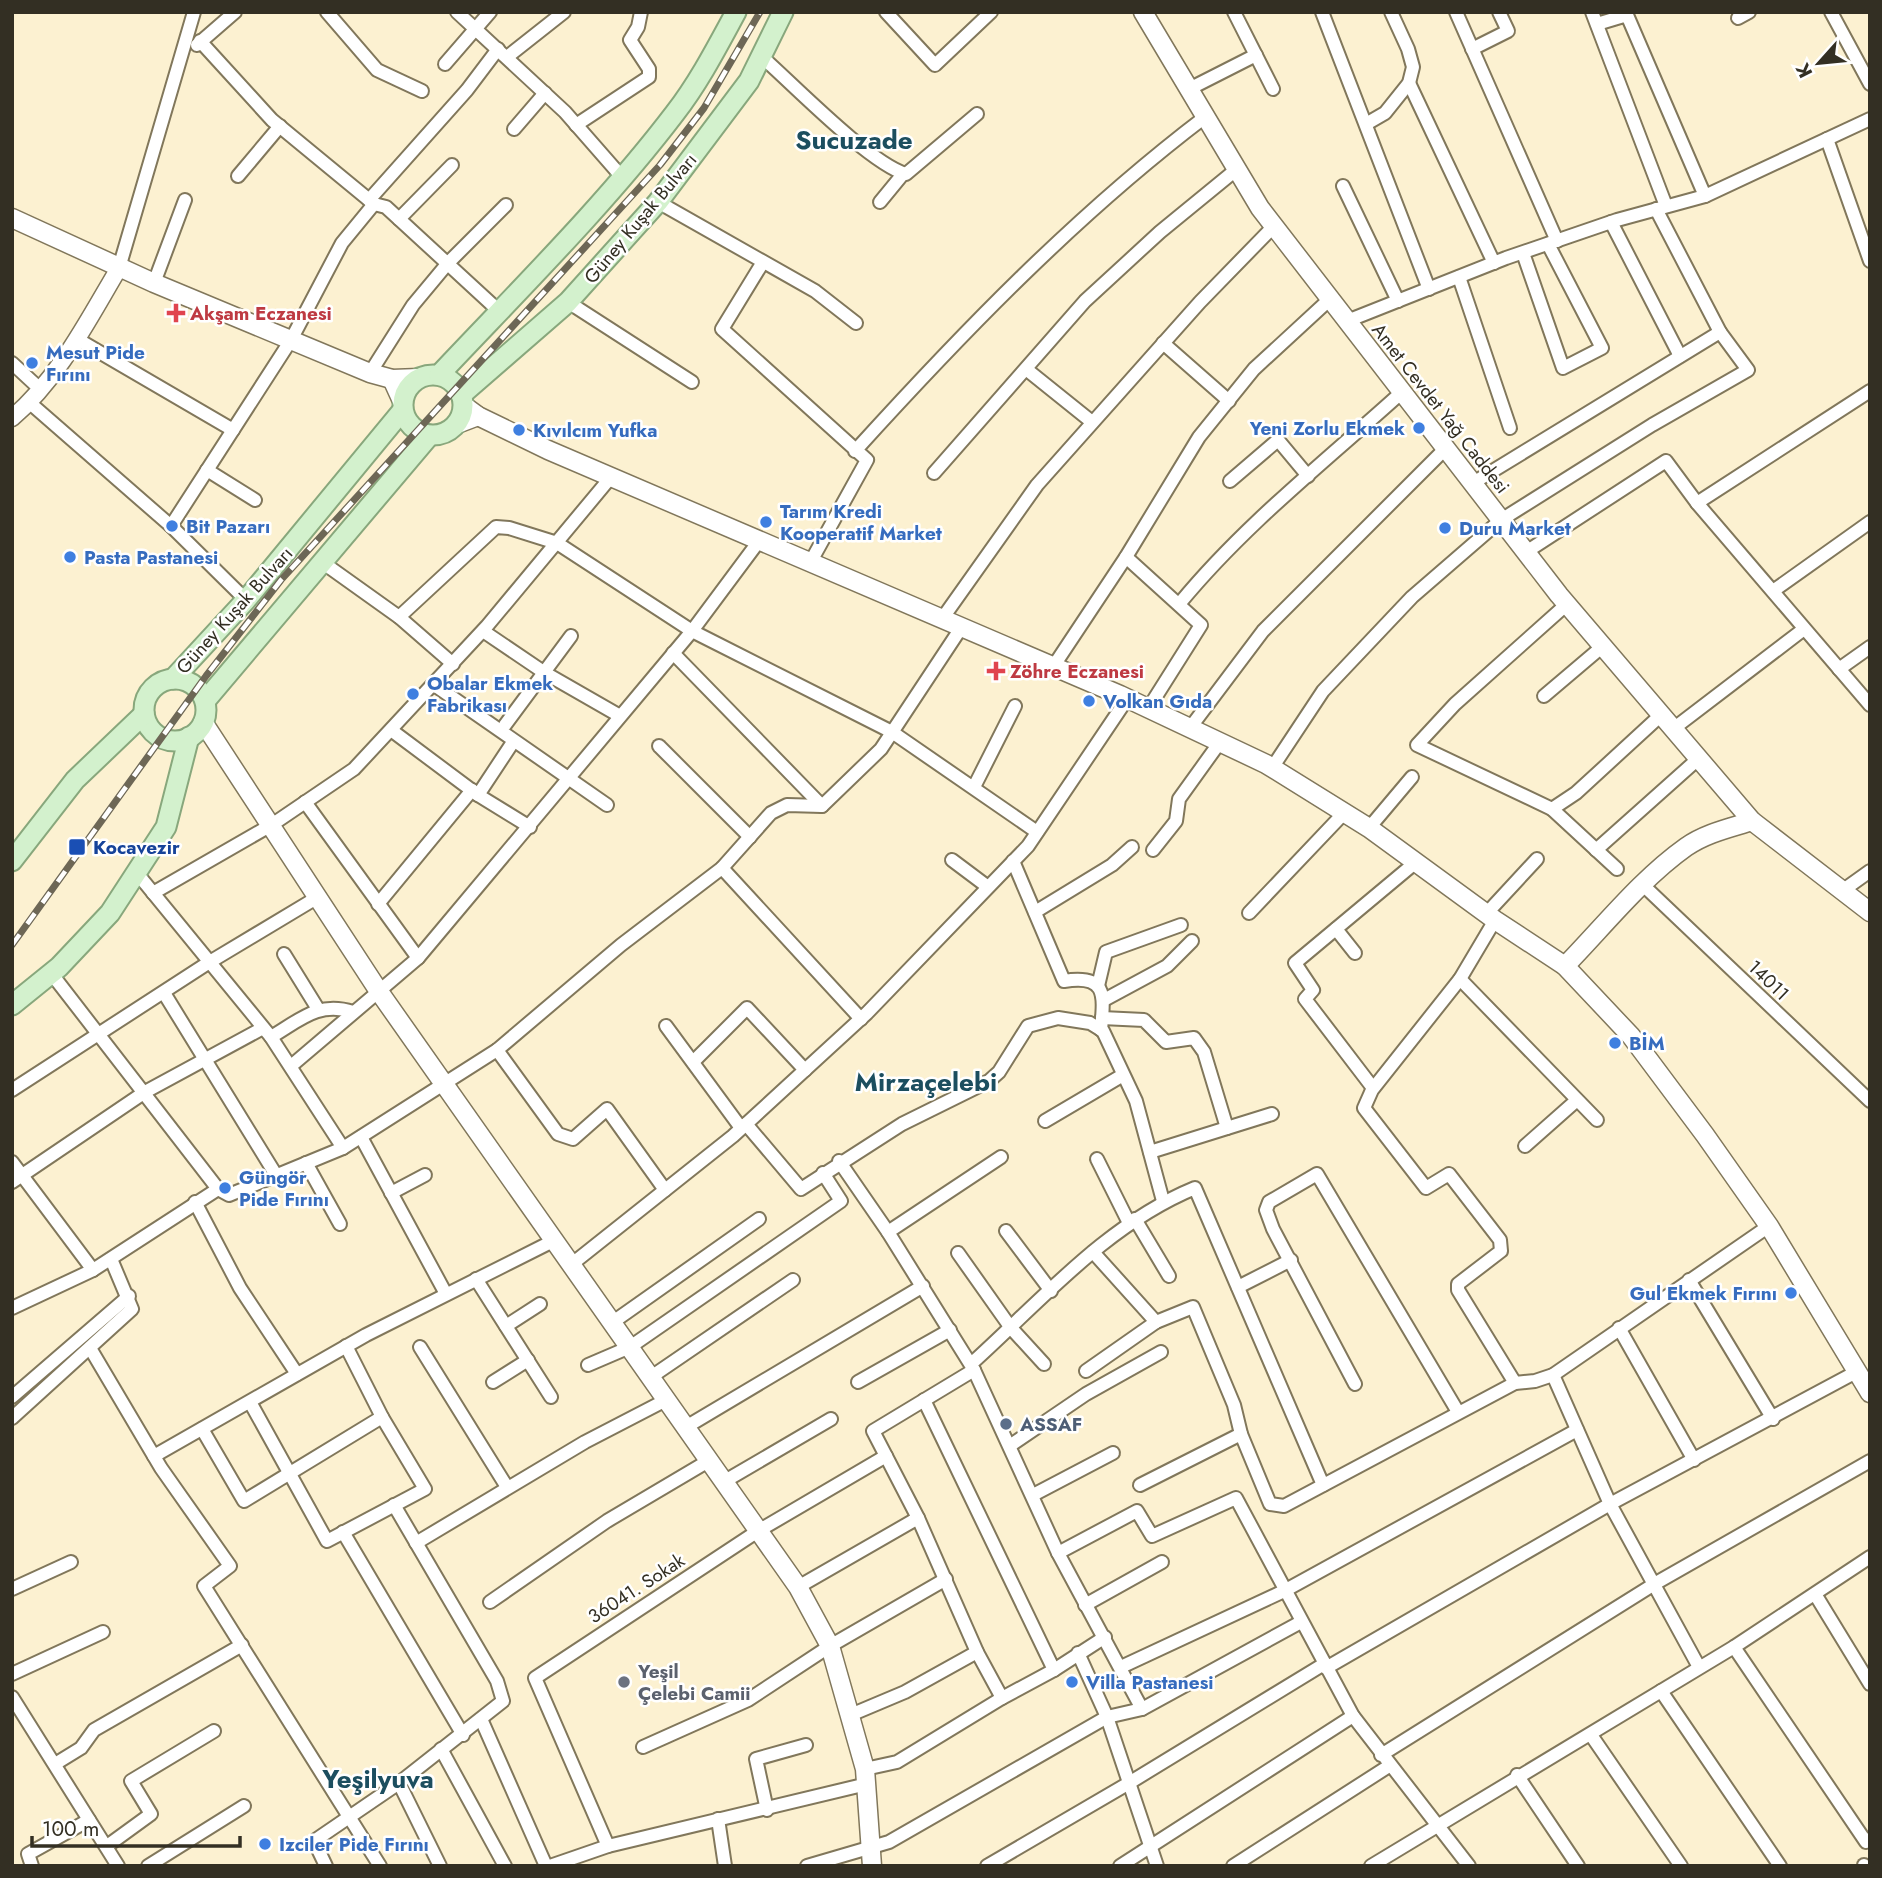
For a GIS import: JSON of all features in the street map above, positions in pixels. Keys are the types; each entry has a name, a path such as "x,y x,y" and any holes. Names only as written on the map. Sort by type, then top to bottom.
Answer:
{"main road":[{"path":"402,406 405,391 429,376 499,311 621,176 675,112 711,59 736,12"},
{"name":"Güney Kuşak Bulvarı","path":"468,405 568,302 658,202 749,81 783,12"},
{"name":"Amet Cevdet Yağ Caddesi","path":"1143,12 1274,226 1567,604 1752,821 1870,912"},
{"path":"12,218 119,268 370,373 391,379 429,376 448,379 468,405 611,477 1190,728 1272,768 1369,828 1565,966 1631,1036 1769,1226 1865,1380"},
{"path":"391,379 412,428 429,436 449,431 457,424 468,405"},
{"name":"Güney Kuşak Bulvarı","path":"173,679 246,600 402,406"},
{"name":"Güney Kuşak Bulvarı","path":"205,701 429,436"},
{"path":"12,1005 51,973 110,913 166,827 189,737 203,722 205,701 192,684 173,679 154,687 144,704 147,723 161,737 170,740 189,737"},
{"path":"12,861 75,780 144,714"},
{"path":"203,722 273,824 380,993 798,1587 830,1646 866,1777 872,1866"},
{"path":"1565,966 1643,885 1687,847 1713,833 1752,821"}],"street":[{"path":"12,418 35,396 77,339 119,268 194,12"},
{"path":"182,60 235,12"},
{"path":"327,12 377,70 422,91"},
{"path":"457,12 545,93 621,176"},
{"path":"444,64 490,12"},
{"path":"171,526 291,340 342,243 371,202 467,90 503,53 564,12"},
{"path":"576,125 649,77 644,58 630,40 638,27 641,12"},
{"path":"887,12 935,65 991,12"},
{"path":"1234,12 1273,89"},
{"path":"1322,12 1429,289"},
{"path":"1366,124 1385,113 1409,83 1413,67 1391,12"},
{"path":"1455,12 1553,242 1602,348 1563,368 1522,253"},
{"path":"1472,49 1508,31 1499,12"},
{"path":"1830,12 1870,84"},
{"path":"1272,768 1324,691 1412,597 1501,520 1652,425 1748,370 1720,332 1661,208 1595,18 1627,15 1705,196"},
{"path":"200,41 280,125 371,202 386,207 499,311"},
{"path":"761,55 864,148 904,174"},
{"path":"1189,89 1256,55"},
{"path":"1409,83 1494,263"},
{"path":"514,129 545,93"},
{"path":"880,202 904,174 977,114"},
{"path":"855,451 1063,234 1135,170 1205,117"},
{"path":"1348,321 1553,242 1611,222 1705,196 1870,119"},
{"path":"238,176 280,125"},
{"path":"1827,139 1870,261"},
{"path":"400,219 452,165"},
{"path":"934,473 1085,301 1160,232 1237,169"},
{"path":"1343,186 1398,301"},
{"path":"154,283 185,200"},
{"path":"658,202 815,291 856,323"},
{"path":"370,373 413,305 448,263 506,205"},
{"path":"1611,222 1680,356"},
{"path":"942,619 1037,485 1163,343 1274,226"},
{"path":"763,262 722,329 867,460 810,563"},
{"path":"1459,277 1510,428"},
{"path":"1053,667 1126,557 1199,437 1254,369 1330,299"},
{"path":"568,302 692,382"},
{"path":"1473,483 1720,332"},
{"path":"77,339 233,430"},
{"path":"1163,343 1228,401"},
{"path":"12,363 35,396 246,600"},
{"path":"1026,369 1092,422"},
{"path":"1697,503 1870,391"},
{"path":"1180,603 1208,569 1402,392"},
{"path":"1230,481 1278,440 1308,476"},
{"path":"1190,728 1263,631 1446,448"},
{"path":"1526,552 1666,461 1697,503 1870,705"},
{"path":"208,470 255,500"},
{"path":"153,893 273,824 354,769 483,631 611,477"},
{"path":"1773,591 1870,522"},
{"path":"399,617 496,527 509,528 557,543 692,631 892,732 1037,832"},
{"path":"291,1066 418,958 692,631 759,541"},
{"path":"1126,557 1180,603 1201,625 1148,709"},
{"path":"321,562 399,617 453,664"},
{"path":"1567,604 1455,704 1417,745 1552,808 1617,869"},
{"path":"51,973 218,1189 229,1195 343,1148 497,1050 621,945 722,868 771,813 787,805 821,806 881,749 961,628"},
{"path":"1673,729 1804,629"},
{"path":"483,631 545,673 620,716"},
{"path":"505,725 570,636"},
{"path":"1544,696 1602,646"},
{"path":"1839,669 1870,647"},
{"path":"673,653 821,806"},
{"path":"433,684 607,805"},
{"path":"572,1264 744,1126 860,1019 1013,861 1037,832 1127,699"},
{"path":"974,787 1015,706"},
{"path":"1552,808 1576,793 1661,715"},
{"path":"391,730 475,792 530,827"},
{"path":"378,904 475,792 513,742"},
{"path":"1153,850 1176,821 1179,799 1220,743"},
{"path":"659,746 750,837"},
{"path":"1596,850 1698,759"},
{"path":"1369,828 1412,777"},
{"path":"305,802 418,958"},
{"path":"1249,913 1344,813"},
{"path":"1035,912 1112,865 1132,847"},
{"path":"1516,1383 1458,1290 1458,1284 1501,1251 1500,1240 1449,1174 1426,1188 1364,1108 1373,1088 1460,978 1491,916 1537,859"},
{"path":"952,860 988,887"},
{"path":"1013,861 1064,981 1080,978 1098,986"},
{"path":"1373,1088 1305,999 1312,990 1295,963 1416,862"},
{"path":"722,868 860,1019"},
{"path":"1842,891 1870,871"},
{"path":"136,872 267,1033 343,1148"},
{"name":"14011","path":"1643,885 1870,1101"},
{"path":"12,1090 208,963 318,897"},
{"path":"1163,1201 1136,1101 1102,1024 1104,999 1098,986 1106,952 1181,925"},
{"path":"1336,929 1355,953"},
{"path":"1104,999 1167,966 1192,941"},
{"path":"284,954 318,1009"},
{"path":"1460,978 1597,1120"},
{"path":"164,993 276,1175"},
{"path":"18,1180 145,1092 203,1059 318,1009 335,1007 353,1012"},
{"path":"693,1062 747,1008 805,1070"},
{"path":"666,1026 744,1126 796,1187 801,1189 839,1161 902,1124 989,1081 999,1072 1028,1026 1058,1018 1102,1024 1144,1020 1166,1042 1194,1038 1204,1052 1227,1128"},
{"path":"497,1050 558,1134 573,1139 607,1109 665,1190"},
{"path":"1045,1121 1123,1075"},
{"path":"1525,1146 1577,1100"},
{"path":"1150,1152 1272,1114"},
{"path":"360,1137 446,1294"},
{"path":"888,1231 1001,1157"},
{"path":"1097,1159 1132,1221 1169,1276"},
{"path":"839,1161 888,1231 973,1367 1011,1445 1058,1553 1142,1709"},
{"path":"12,1162 18,1180 93,1270"},
{"path":"306,1163 340,1224"},
{"path":"588,1365 630,1347 841,1201 823,1173"},
{"path":"1355,1384 1273,1229 1266,1210 1269,1202 1317,1174 1458,1412"},
{"path":"391,1193 425,1175"},
{"path":"1002,1698 977,1652 918,1518 873,1432 973,1367 1093,1252 1163,1201 1195,1188 1323,1485"},
{"path":"12,1308 93,1270 218,1189"},
{"path":"195,1202 240,1288 297,1374"},
{"path":"613,1322 759,1219"},
{"path":"1086,1371 1156,1322 1193,1307 1234,1405 1241,1434 1270,1504 1284,1506 1516,1383 1535,1381 1553,1374 1769,1226"},
{"path":"1006,1231 1051,1291"},
{"path":"154,1457 346,1346 555,1240"},
{"path":"1093,1252 1156,1322"},
{"path":"958,1253 1011,1328 1044,1364"},
{"path":"12,1418 132,1309 129,1296 111,1259"},
{"path":"1238,1287 1291,1260"},
{"path":"476,1279 551,1397"},
{"path":"651,1377 793,1280"},
{"path":"1689,1280 1773,1419"},
{"path":"686,1427 923,1286"},
{"path":"12,1397 129,1296"},
{"path":"506,1326 540,1304"},
{"path":"1619,1328 1693,1460"},
{"path":"858,1382 950,1330"},
{"path":"250,1402 327,1541 425,1489 382,1417 346,1346"},
{"path":"419,1347 508,1487"},
{"path":"90,1348 154,1457 230,1566 204,1586 350,1814 380,1866"},
{"path":"1011,1445 1086,1394 1161,1352"},
{"path":"493,1382 528,1360"},
{"path":"1553,1374 1610,1504 1656,1583 1699,1667"},
{"path":"987,1866 1325,1666 1610,1504 1773,1419 1865,1380"},
{"path":"416,1543 508,1487 668,1399"},
{"path":"924,1400 1054,1670"},
{"path":"202,1429 244,1502 382,1417"},
{"path":"725,1481 831,1419"},
{"path":"1121,1667 1284,1591 1577,1430"},
{"path":"1140,1485 1241,1434"},
{"path":"1032,1495 1114,1453"},
{"name":"36041. Sokak","path":"608,1846 535,1678 758,1531 886,1456"},
{"path":"490,1602 607,1521 710,1460"},
{"path":"1233,1866 1385,1760 1656,1583 1870,1461"},
{"path":"1058,1553 1137,1511 1152,1536 1236,1498 1265,1555 1275,1566 1284,1591 1353,1716 1469,1866"},
{"path":"326,1866 314,1841 399,1783 503,1701 497,1681 394,1506"},
{"path":"798,1587 918,1518"},
{"path":"343,1532 463,1735"},
{"path":"1371,1866 1517,1775 1591,1735 1734,1647 1870,1558"},
{"path":"12,1589 71,1562"},
{"path":"1085,1605 1162,1562"},
{"path":"643,1747 748,1700 830,1646 946,1579"},
{"path":"1815,1594 1865,1666 1870,1684"},
{"path":"807,1866 889,1842 1107,1717 1142,1709 1301,1622"},
{"path":"12,1674 103,1632"},
{"path":"481,1719 548,1866 608,1846 767,1810 866,1777 897,1762 1105,1637"},
{"path":"55,1764 81,1748 94,1730 242,1645"},
{"path":"1734,1647 1866,1842 1870,1839"},
{"path":"848,1716 905,1692 977,1652"},
{"path":"1078,1653 1107,1717 1157,1866"},
{"path":"1661,1690 1780,1866"},
{"path":"12,1697 118,1866"},
{"path":"1120,1866 1353,1716"},
{"path":"107,1846 151,1814 131,1781 214,1731"},
{"path":"1591,1735 1681,1866"},
{"path":"767,1810 756,1759 806,1745"},
{"path":"441,1749 505,1866"},
{"path":"1517,1775 1578,1866"},
{"path":"399,1783 440,1866"},
{"path":"148,1866 244,1806"},
{"path":"718,1819 725,1866"},
{"path":"32,1866 28,1854 89,1820"}],"railway":[{"path":"12,945 206,676 281,580 660,165 704,108 760,12"}],"place":[{"name":"Akşam Eczanesi","path":"176,313"},
{"name":"Mesut Pide Fırını","path":"32,363"},
{"name":"Yeni Zorlu Ekmek","path":"1419,428"},
{"name":"Kıvılcım Yufka","path":"519,430"},
{"name":"Tarım Kredi Kooperatif Market","path":"766,522"},
{"name":"Bit Pazarı","path":"172,526"},
{"name":"Duru Market","path":"1445,528"},
{"name":"Pasta Pastanesi","path":"70,557"},
{"name":"Zöhre Eczanesi","path":"996,671"},
{"name":"Obalar Ekmek Fabrikası","path":"413,694"},
{"name":"Volkan Gıda","path":"1089,701"},
{"name":"Kocavezir","path":"77,847"},
{"name":"BİM","path":"1615,1043"},
{"name":"Güngör Pide Fırını","path":"225,1188"},
{"name":"Gul Ekmek Fırını","path":"1791,1293"},
{"name":"ASSAF","path":"1006,1424"},
{"name":"Yeşil Çelebi Camii","path":"624,1682"},
{"name":"Villa Pastanesi","path":"1072,1682"},
{"name":"Izciler Pide Fırını","path":"265,1844"}],"district":[{"name":"Sucuzade","path":"854,140"},
{"name":"Mirzaçelebi","path":"926,1082"},
{"name":"Yeşilyuva","path":"378,1779"}]}
